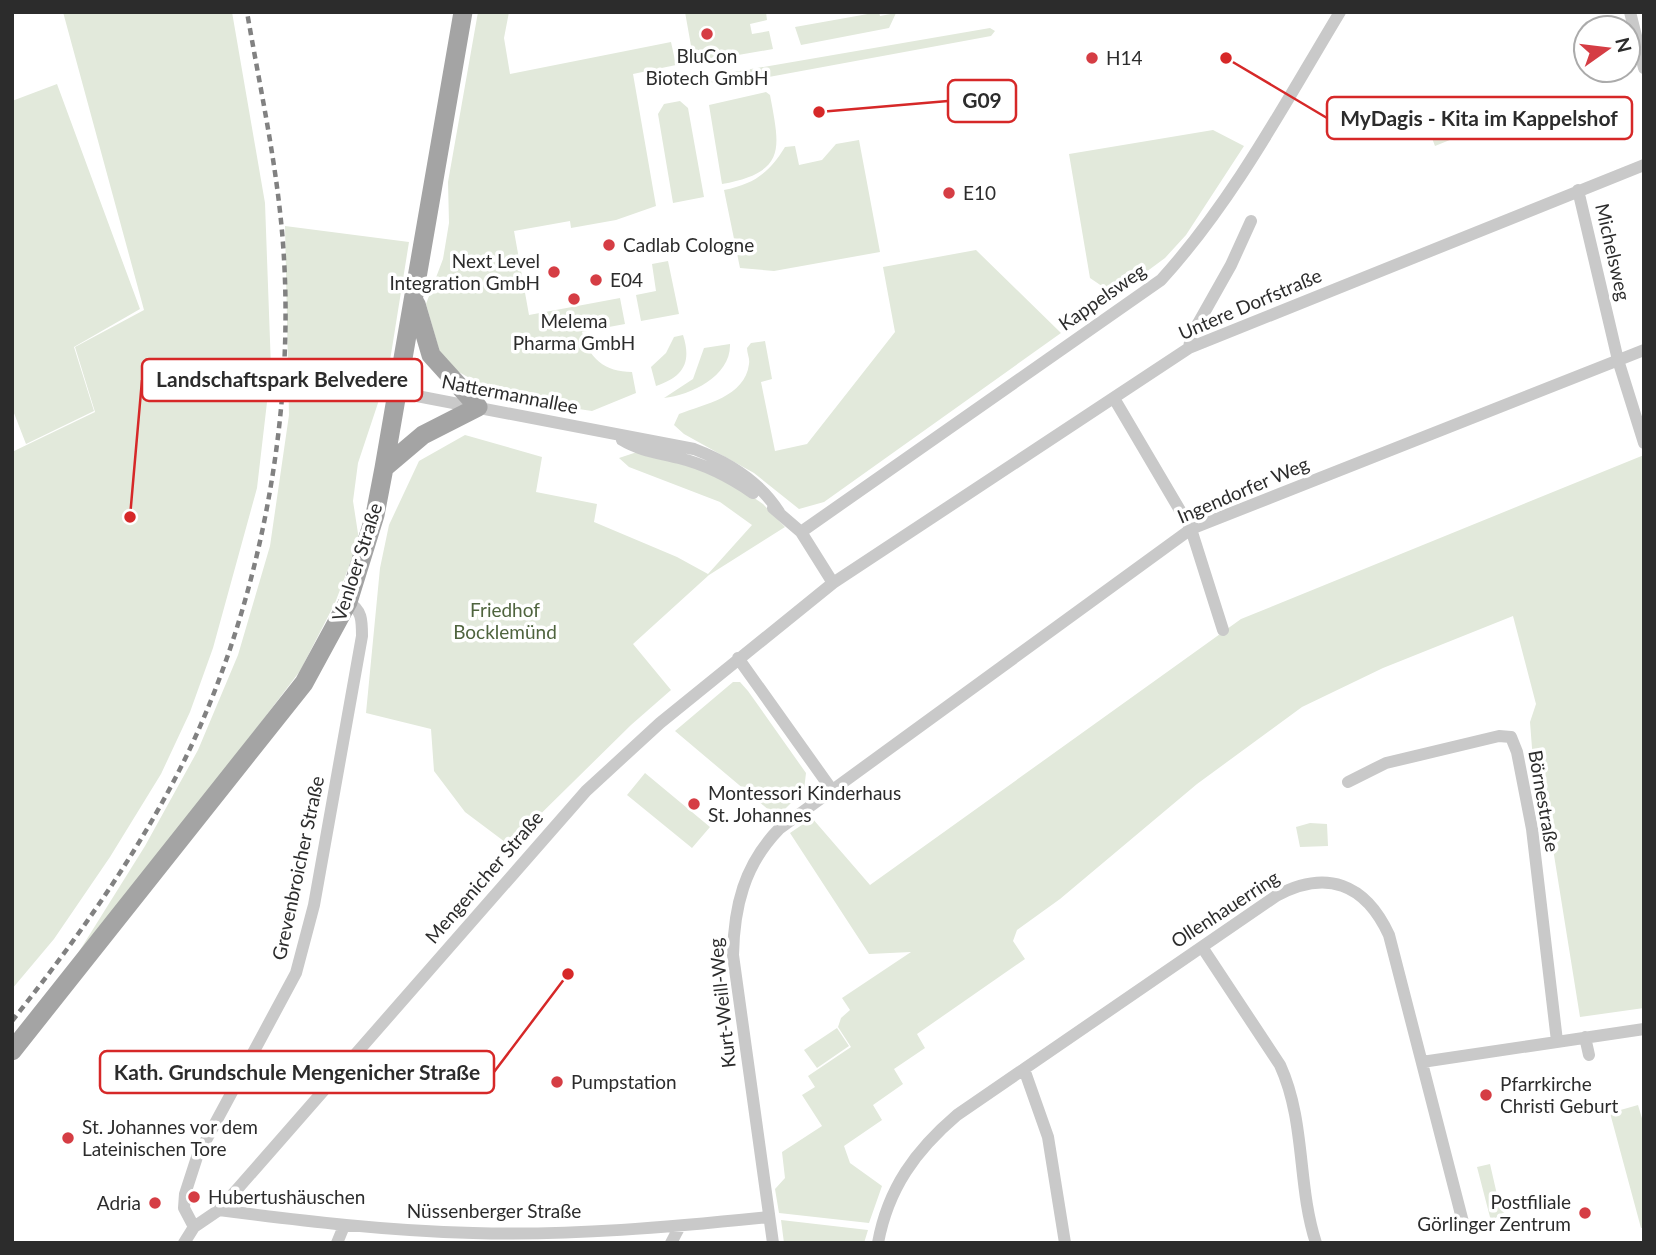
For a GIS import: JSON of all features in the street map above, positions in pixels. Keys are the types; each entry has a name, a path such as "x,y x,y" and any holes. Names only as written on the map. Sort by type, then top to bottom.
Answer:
{"main road":[{"name":"Venloer Straße","path":"12,1051 277,720 325,649 348,601 375,515 463,12"},
{"path":"384,468 423,435 478,407 431,355 413,296"}],"street":[{"name":"Kappelsweg","path":"801,532 1161,280 1187,251 1236,182 1340,12"},
{"path":"1630,12 1644,68"},
{"name":"Untere Dorfstraße","path":"833,583 1115,400 1189,348 1644,165"},
{"name":"Michelsweg","path":"1578,190 1618,360 1644,443"},
{"path":"1189,348 1191,336 1231,265 1251,221"},
{"name":"Ingendorfer Weg","path":"832,790 1191,529 1644,350"},
{"name":"Nattermannallee","path":"396,393 616,436 632,446 680,458 729,476 779,512 801,532 833,583"},
{"path":"1115,400 1191,529 1223,630"},
{"name":"Mengenicher Straße","path":"194,1227 219,1210 566,812 660,723 833,583"},
{"name":"Grevenbroicher Straße","path":"194,1227 184,1208 185,1194 197,1157 296,973 314,905 362,636 361,616 356,607 348,601"},
{"path":"738,658 832,790"},
{"name":"Börnestraße","path":"1348,782 1386,763 1499,736 1511,737 1532,829 1556,1041"},
{"name":"Kurt-Weill-Weg","path":"773,1243 733,956 734,918 745,879 760,850 779,829 832,790"},
{"name":"Ollenhauerring","path":"878,1243 889,1201 917,1153 957,1115 1294,886 1329,882 1359,893 1373,906 1389,934 1464,1226"},
{"path":"1202,947 1280,1065 1288,1083 1296,1108 1308,1213 1316,1243"},
{"path":"1422,1062 1644,1029"},
{"path":"1584,1037 1589,1055"},
{"path":"1024,1069 1048,1137 1065,1243"},
{"name":"Nüssenberger Straße","path":"219,1210 344,1226 474,1233 614,1230 769,1217"},
{"path":"337,1243 344,1226"},
{"path":"671,1243 680,1226"},
{"path":"184,1243 194,1227"},
{"path":"607,1243 614,1230"}],"green space":[{"path":"63,12 232,12 265,203 271,368 257,488 213,648 190,712 161,774 110,857 54,939 12,989 12,452 95,412 75,347 144,310"},
{"path":"478,12 509,12 504,38 510,74 671,42 676,65 633,74 656,206 616,220 571,228 570,221 514,231 529,315 620,298 625,324 582,332 589,349 599,362 614,369 632,372 636,393 592,411 552,405 482,385 457,371 440,353 426,304 443,259 449,223 448,182"},
{"path":"685,12 766,12 767,20 750,24 752,34 769,31 773,49 698,62 693,57"},
{"path":"879,12 880,16 896,13 889,28 801,45 795,27"},
{"path":"990,28 995,31 991,36 725,85 710,82 722,74"},
{"path":"57,84 140,309 74,347 94,411 26,444 12,408 12,101"},
{"path":"766,92 770,95 776,130 774,155 768,165 758,173 722,184 709,105"},
{"path":"1464,96 1477,129 1435,146 1422,112"},
{"path":"680,101 688,108 704,197 673,203 658,114 664,104"},
{"path":"1213,130 1244,146 1186,235 1165,258 1115,295 1090,278 1069,154"},
{"path":"859,140 880,252 774,271 740,268 724,190 760,176 785,147 795,146 799,165 822,160 836,144"},
{"path":"285,226 409,242 384,398 380,397 358,463 353,501 359,540 335,603 300,671 188,818 75,958 145,846 198,750 238,655 270,546 289,415"},
{"path":"976,250 1061,333 824,502 799,509 754,473 684,434 674,425 679,414 732,392 746,375 749,364 747,348 751,343 765,341 772,379 761,382 775,451 807,444 895,332 883,267"},
{"path":"668,261 679,314 641,321 636,295 656,291 652,264"},
{"path":"683,335 686,361 683,368 673,378 656,386 651,367 666,353 674,337"},
{"path":"730,344 724,366 708,382 686,393 664,398 693,379 704,348"},
{"name":"Friedhof Bocklemünd","path":"465,435 542,457 536,492 597,504 594,522 677,557 708,574 752,525 720,502 629,467 619,458 640,451 698,467 731,482 763,504 785,527 709,575 633,644 671,690 631,725 509,845 465,812 434,771 431,729 366,713 380,568 389,525 419,461"},
{"path":"1644,455 1644,1008 1580,1017 1545,799 1532,748 1530,722 1536,704 1513,616 1383,668 1302,707 1197,784 1060,899 1017,930 1013,941 1025,959 917,1034 925,1048 894,1069 903,1084 873,1105 882,1120 844,1146 850,1163 882,1186 869,1223 779,1213 775,1189 785,1178 782,1152 822,1126 802,1095 815,1087 808,1076 851,1047 838,1027 841,1018 850,1010 842,998 911,952 869,954 790,833 812,818 870,885 1241,619"},
{"path":"733,682 740,682 748,691 806,773 804,790 777,817 675,731"},
{"path":"645,773 710,827 692,848 627,795"},
{"path":"1310,823 1327,824 1328,846 1300,847 1296,827"},
{"path":"837,1028 849,1046 817,1068 804,1050"},
{"path":"1638,1105 1644,1125 1644,1227 1641,1228 1610,1113"},
{"path":"1490,1164 1498,1199 1509,1202 1506,1211 1491,1221 1477,1167"},
{"path":"781,1220 868,1230 864,1243 784,1243"}],"railway":[{"path":"12,1021 105,895 167,794 212,697 235,632 254,565 269,496 279,427 285,357 285,288 281,221 274,169 247,12"}],"place":[{"name":"BluCon Biotech GmbH","path":"707,34"},
{"name":"H14","path":"1092,58"},
{"name":"MyDagis - Kita im Kappelshof","path":"1226,58"},
{"name":"G09","path":"819,112"},
{"name":"E10","path":"949,193"},
{"name":"Cadlab Cologne","path":"609,245"},
{"name":"Next Level Integration GmbH","path":"554,272"},
{"name":"E04","path":"596,280"},
{"name":"Melema Pharma GmbH","path":"574,299"},
{"name":"Landschaftspark Belvedere","path":"130,517"},
{"name":"Montessori Kinderhaus St. Johannes","path":"694,804"},
{"name":"Kath. Grundschule Mengenicher Straße","path":"568,974"},
{"name":"Pumpstation","path":"557,1082"},
{"name":"Pfarrkirche Christi Geburt","path":"1486,1095"},
{"name":"St. Johannes vor dem Lateinischen Tore","path":"68,1138"},
{"name":"Hubertushäuschen","path":"194,1197"},
{"name":"Adria","path":"155,1203"},
{"name":"Postfiliale Görlinger Zentrum","path":"1585,1213"}]}
